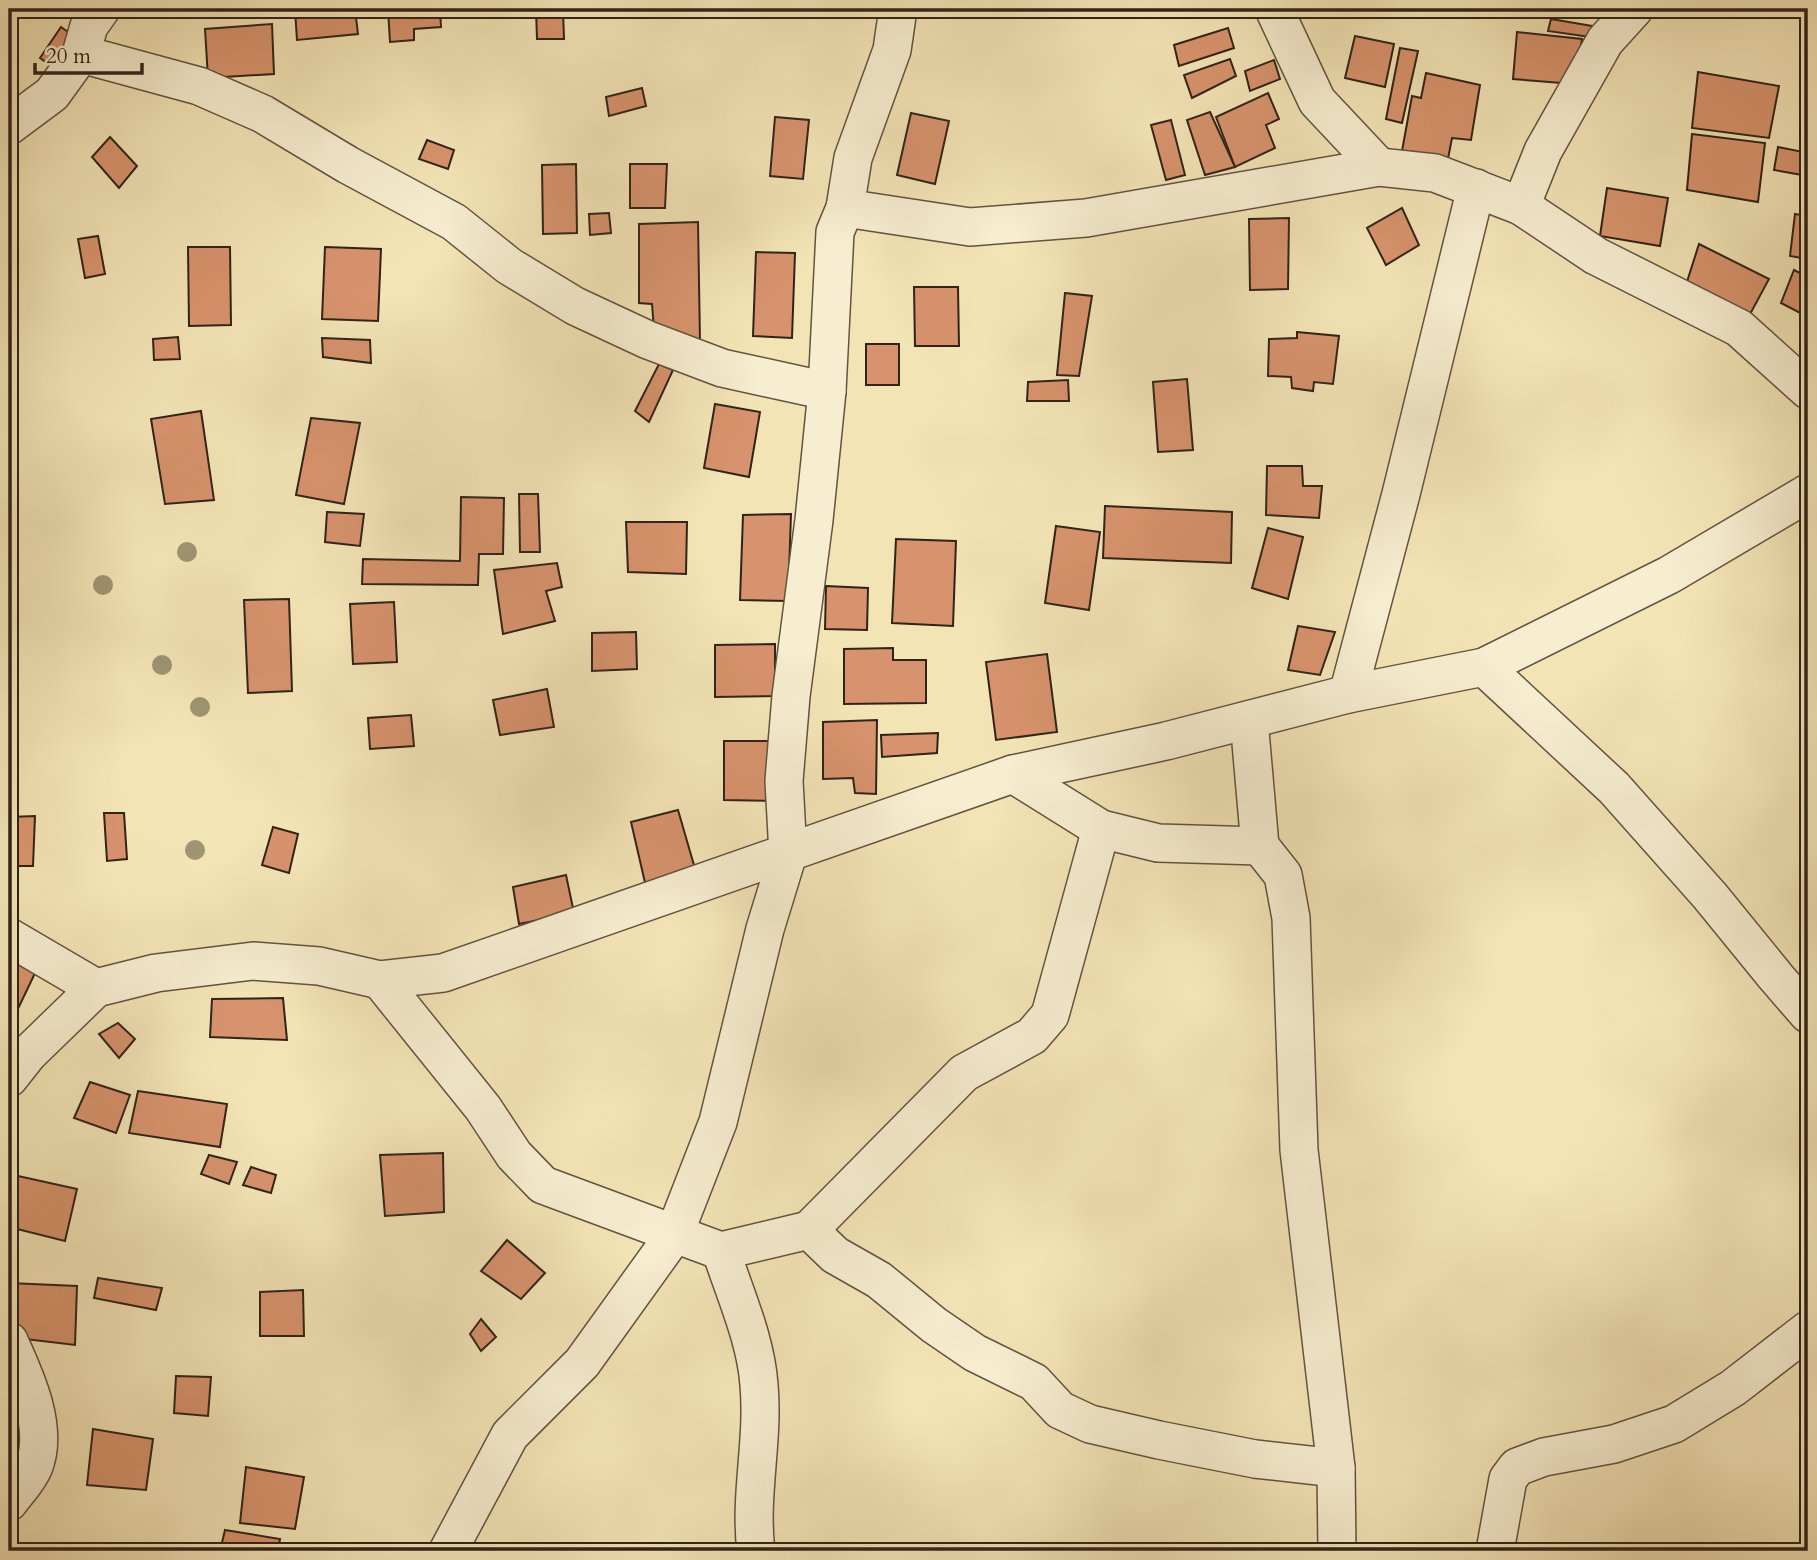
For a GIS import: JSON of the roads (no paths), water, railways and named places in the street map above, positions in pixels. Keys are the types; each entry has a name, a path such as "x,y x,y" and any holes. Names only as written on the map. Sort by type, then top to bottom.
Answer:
{"street":[{"path":"9,126 52,94 81,54 89,26 101,9"},
{"path":"448,1551 510,1435 582,1363 674,1235 718,1122 765,929 788,854 784,781 827,391 835,232 845,208 853,158 892,50 898,9"},
{"path":"1274,9 1317,101 1378,167"},
{"path":"1521,206 1543,151 1604,43 1634,9"},
{"path":"81,54 199,86 263,114 348,165 454,222 509,265 575,306 648,341 722,368 827,391"},
{"path":"845,208 970,227 1073,219 1378,167 1435,173 1521,206 1596,256 1739,328 1808,390"},
{"path":"1348,694 1401,494 1476,188"},
{"path":"9,1078 28,1054 96,988 156,973 253,961 318,966 380,980 443,973 1013,774 1166,741 1348,694 1484,667 1669,575 1808,493"},
{"path":"1484,667 1614,788 1710,895 1808,1014"},
{"path":"1249,720 1260,846 1283,875 1291,918 1299,1150 1336,1468 1337,1551"},
{"path":"1013,774 1101,829 1158,843 1260,846"},
{"path":"380,980 483,1108 514,1155 543,1185 721,1251 809,1230 964,1073 1032,1036 1050,1015 1101,829"},
{"path":"9,937 96,988"},
{"path":"809,1230 835,1255 879,1280 944,1332 975,1353 1034,1382 1060,1410 1090,1424 1255,1459 1336,1468"},
{"path":"721,1251 754,1352 760,1384 761,1438 752,1523 756,1551"},
{"path":"1495,1551 1508,1479 1517,1467 1544,1457 1614,1444 1674,1424 1733,1388 1808,1330"},
{"path":"9,1341 33,1400 39,1437 34,1466 9,1502"}]}
